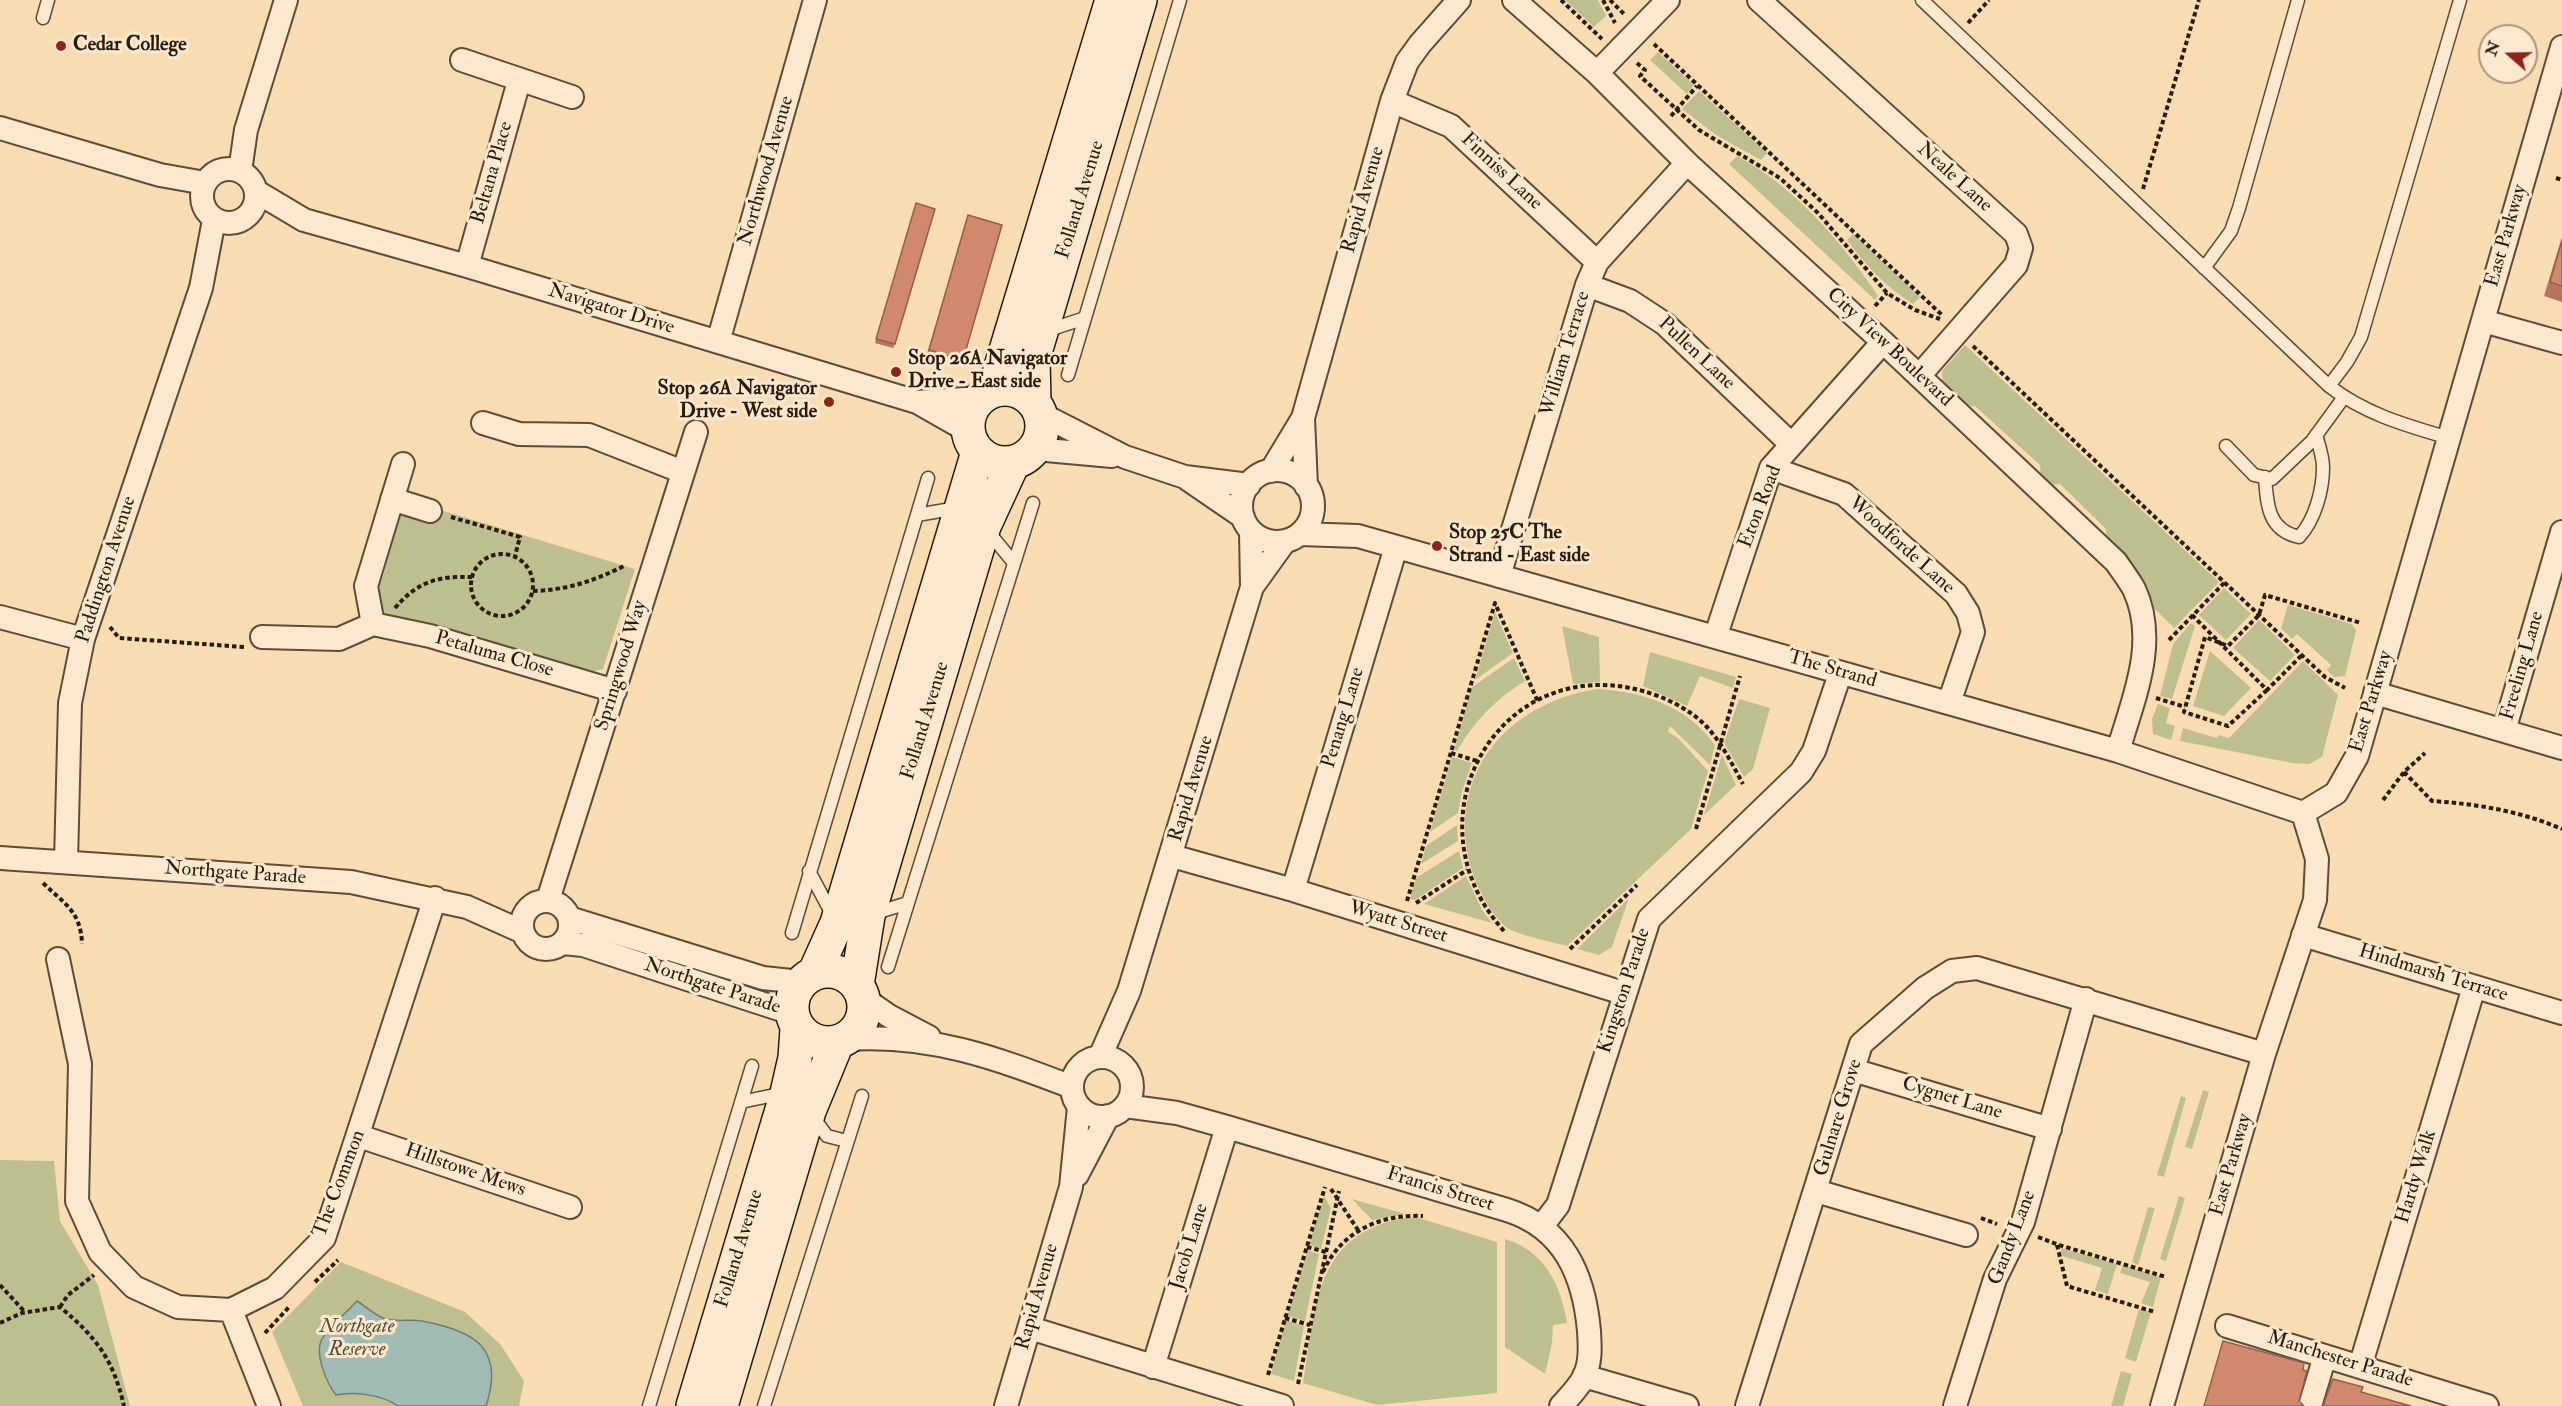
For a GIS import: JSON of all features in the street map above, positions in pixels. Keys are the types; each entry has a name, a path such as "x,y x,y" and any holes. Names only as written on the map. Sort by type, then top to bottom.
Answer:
{"street":[{"path":"224,218 201,196 223,174 246,130 286,0"},
{"name":"Northwood Avenue","path":"718,342 815,0"},
{"name":"Folland Avenue","path":"988,394 1112,0"},
{"name":"Folland Avenue","path":"1037,408 1033,359 1140,0"},
{"name":"Rapid Avenue","path":"1271,471 1303,418 1392,101 1407,62 1459,0"},
{"name":"City View Boulevard","path":"1514,0 1597,73 1687,163 1883,342 2116,562 2134,590 2143,620 2145,656 2118,751"},
{"path":"1597,73 1620,48 1628,28 1668,0"},
{"name":"Neale Lane","path":"1759,0 2016,234 2021,248 2016,265 1919,376"},
{"name":"East Parkway","path":"2162,1406 2264,1054 2315,900 2317,859 2303,813 2336,793 2357,756 2562,47"},
{"path":"462,60 572,97"},
{"name":"Beltana Place","path":"467,266 519,81"},
{"name":"Finniss Lane","path":"1392,101 1450,126 1597,262"},
{"path":"0,128 160,175 223,174 252,180 257,192 254,208 224,218"},
{"name":"William Terrace","path":"1499,576 1587,285 1597,262 1687,163"},
{"path":"160,175 224,218"},
{"name":"Navigator Drive","path":"257,192 304,220"},
{"name":"Navigator Drive","path":"224,218 304,220 467,266 917,402 973,441"},
{"name":"Paddington Avenue","path":"66,862 70,703 83,639 224,218"},
{"name":"Pullen Lane","path":"1587,285 1630,300 1665,324 1791,444"},
{"path":"2483,321 2562,343"},
{"name":"Eton Road","path":"1716,635 1771,468 1883,342"},
{"path":"1125,457 1024,456 1001,463 988,460 973,441 970,412 988,394 1008,389 1022,393 1037,408 1125,457 1185,477 1249,485"},
{"name":"Navigator Drive","path":"917,402 988,394"},
{"path":"1024,456 1043,426 1037,408"},
{"name":"Rapid Avenue","path":"1303,418 1310,496"},
{"path":"483,423 519,434 589,435 683,472"},
{"name":"Springwood Way","path":"539,904 615,691 696,432"},
{"name":"Folland Avenue","path":"860,992 868,916 974,516 973,441"},
{"name":"Folland Avenue","path":"808,977 837,923 974,516 1024,456"},
{"path":"256,643 339,639 373,624 366,586 403,465"},
{"name":"Woodforde Lane","path":"1771,468 1844,494 1956,594 1968,613 1973,632 1949,703"},
{"path":"1185,477 1247,524 1273,542 1293,538 1311,517 1310,496 1291,473 1271,471 1263,474 1249,485 1243,494 1247,524"},
{"name":"The Strand","path":"1310,496 1358,536"},
{"path":"392,499 430,511"},
{"name":"Rapid Avenue","path":"1006,1406 1071,1187 1083,1079 1129,991 1172,856 1252,587 1247,524"},
{"name":"Freeling Lane","path":"2504,731 2562,532"},
{"name":"The Strand","path":"1293,538 1358,536 1716,635 1840,674 2118,751 2303,813"},
{"name":"Rapid Avenue","path":"1252,587 1293,538"},
{"name":"Penang Lane","path":"1293,890 1396,547"},
{"path":"0,617 83,639"},
{"name":"Petaluma Close","path":"373,624 430,636 615,691"},
{"name":"Kingston Parade","path":"1542,1226 1558,1205 1623,993 1649,919 1801,772 1814,751 1840,674"},
{"path":"2375,693 2562,748"},
{"name":"Wyatt Street","path":"1172,856 1293,890 1623,993"},
{"name":"Northgate Parade","path":"0,858 351,882 435,898 467,907 523,932"},
{"name":"The Common","path":"58,959 80,1064 77,1201 99,1252 134,1287 178,1307 231,1310 275,1288 324,1238 435,898"},
{"path":"539,904 562,906 569,918 570,931 563,943 543,950 531,944 523,932 524,914 539,904"},
{"name":"Northgate Parade","path":"467,907 539,904"},
{"name":"Northgate Parade","path":"569,918 763,978 808,977"},
{"name":"Hindmarsh Terrace","path":"2303,935 2562,1013"},
{"name":"Northgate Parade","path":"563,943 583,945 794,1021"},
{"name":"Gulnare Grove","path":"1748,1406 1861,1044 1925,988 1952,971 1977,968 2264,1054"},
{"path":"943,1044 890,1016 860,992 845,975 830,970 808,977 792,996 794,1021 815,1042 883,1036 943,1044 1083,1079 1111,1058 1126,1072 1130,1099 1116,1111 1088,1113 1083,1079"},
{"name":"Hardy Walk","path":"2360,1367 2474,987"},
{"name":"Rapid Avenue","path":"1126,1072 1129,991"},
{"path":"842,1041 858,1028 864,1014 860,992"},
{"name":"Gandy Lane","path":"1955,1406 1995,1279 2023,1222 2086,999"},
{"name":"Folland Avenue","path":"721,1406 798,1102 794,1021"},
{"name":"Folland Avenue","path":"693,1406 798,1102 842,1041"},
{"name":"Cygnet Lane","path":"1853,1070 2050,1129"},
{"name":"Francis Street","path":"1126,1072 1178,1113"},
{"name":"Rapid Avenue","path":"1071,1187 1116,1111"},
{"name":"Francis Street","path":"1116,1111 1178,1113 1507,1210 1542,1226 1573,1261 1587,1312 1590,1354 1584,1376 1561,1406"},
{"name":"Jacob Lane","path":"1153,1367 1227,1127"},
{"name":"Hillstowe Mews","path":"359,1136 570,1207"},
{"path":"1816,1191 1973,1226"},
{"path":"231,1310 269,1406"},
{"name":"Manchester Parade","path":"2228,1326 2487,1406"},
{"path":"1030,1328 1153,1367 1252,1402 1282,1406"},
{"path":"2310,1406 2325,1356"},
{"path":"1584,1376 1687,1406"}],"lane":[{"path":"43,18 48,0"},
{"path":"1068,375 1180,0"},
{"path":"1922,0 2329,386 2344,397 2386,419 2449,438"},
{"path":"2204,268 2231,231 2298,0"},
{"path":"2329,386 2347,362 2361,337 2460,0"},
{"path":"1041,333 1085,318"},
{"path":"2226,446 2254,475 2272,478 2316,435 2344,397"},
{"path":"2265,477 2271,518 2285,534 2299,537 2309,526 2324,466 2316,435"},
{"path":"792,933 928,478"},
{"path":"888,967 1033,503"},
{"path":"917,515 974,516 1014,563"},
{"path":"809,871 837,923"},
{"path":"868,916 908,903"},
{"path":"648,1406 752,1066"},
{"path":"764,1406 862,1096"},
{"path":"741,1102 798,1102 826,1136 848,1141"}],"path":[{"path":"1561,0 1604,40 1607,37 1645,70 1640,76 1676,110 1714,140 1780,178 1818,213 1887,293 1915,310 1947,322 1939,310 1697,86 1628,28 1603,0"},
{"path":"1610,0 1628,28"},
{"path":"1963,28 1989,0"},
{"path":"2143,189 2199,0"},
{"path":"1669,117 1697,86"},
{"path":"2556,178 2562,180"},
{"path":"1958,332 2325,677 2345,688"},
{"path":"430,511 520,537 515,556"},
{"path":"494,555 515,556 530,570 533,591 523,608 505,616 495,615 478,605 471,586 472,577 485,559 494,555"},
{"path":"533,591 563,590 594,581 624,566"},
{"path":"373,624 390,615 403,598 428,580 472,577"},
{"path":"2169,640 2225,582"},
{"path":"2302,655 2228,726 2184,712 2205,637 2228,646 2259,615 2265,595 2361,623"},
{"path":"1407,901 1496,603 1538,702"},
{"path":"2192,615 2267,690"},
{"path":"111,627 119,638 256,643"},
{"path":"1696,829 1740,676"},
{"path":"1504,931 1478,896 1467,870 1461,843 1462,814 1464,798 1477,761 1494,735 1523,710 1560,693 1587,687 1635,689 1658,695 1705,725 1720,744 1743,784"},
{"path":"2155,698 2185,707"},
{"path":"1451,753 1477,761"},
{"path":"2383,800 2404,772 2425,753"},
{"path":"2404,772 2432,801 2505,810 2562,829"},
{"path":"1416,903 1467,870"},
{"path":"40,881 76,914 81,929 82,944"},
{"path":"1570,949 1637,885"},
{"path":"1268,1375 1324,1187"},
{"path":"1330,1189 1358,1230"},
{"path":"1298,1384 1339,1191"},
{"path":"1319,1281 1335,1253 1358,1230 1382,1220 1423,1216"},
{"path":"1973,1226 1997,1224"},
{"path":"2035,1235 2057,1245 2166,1277"},
{"path":"2057,1245 2067,1286 2155,1312"},
{"path":"1307,1247 1326,1252"},
{"path":"308,1289 338,1260"},
{"path":"0,1323 26,1313 60,1307 68,1295 96,1273"},
{"path":"0,1285 26,1313"},
{"path":"269,1342 264,1332 293,1303"},
{"path":"60,1307 88,1330 101,1349 116,1374 124,1406"},
{"path":"1285,1318 1310,1324"}],"green space":[{"path":"1565,0 1598,0 1606,16 1594,27"},
{"path":"1658,52 1694,85 1687,94 1650,60"},
{"path":"1699,91 1767,153 1761,160 1716,135 1682,109"},
{"path":"1737,156 1778,183 1816,217 1864,276 1878,296 1875,300 1729,164"},
{"path":"1853,234 1920,297 1913,304 1885,283 1861,258 1847,240"},
{"path":"1965,345 2219,582 2174,628 2154,608 2138,573 2107,541 2106,529 2060,484 2047,485 2041,478 2040,465 1975,406 1963,407 1943,385 1942,371"},
{"path":"434,508 635,569 603,669 580,675 391,621 380,610 372,581 383,577 397,515"},
{"path":"2224,588 2251,614 2226,640 2199,615"},
{"path":"2288,605 2352,624 2356,631 2345,676 2334,677 2327,670 2331,665 2297,634 2292,639 2281,628"},
{"path":"1495,612 1513,653 1475,680"},
{"path":"2259,620 2295,655 2270,681 2233,648"},
{"path":"2191,623 2195,626 2172,699 2160,696 2173,644"},
{"path":"1562,626 1599,637 1600,682 1573,684"},
{"path":"2210,651 2251,688 2224,716 2193,706"},
{"path":"1650,652 1736,677 1733,688 1700,676 1687,706 1643,686"},
{"path":"1514,658 1525,681 1486,712 1457,751 1454,750 1472,687"},
{"path":"2303,661 2338,695 2322,757 2309,764 2292,763 2180,741 2183,728 2217,738 2218,735 2229,738"},
{"path":"1597,689 1631,693 1663,703 1692,720 1715,745 1710,765 1670,726 1668,732 1678,738 1708,771 1691,829 1567,946 1511,930 1489,907 1480,892 1471,868 1465,834 1467,803 1476,774 1490,749 1511,727 1536,710 1565,697"},
{"path":"1739,699 1770,708 1753,769 1744,777 1724,743"},
{"path":"2158,704 2170,708 2166,723 2175,726 2171,740 2153,734 2152,719"},
{"path":"1722,755 1736,785 1704,815"},
{"path":"1452,757 1472,763 1462,791 1458,813 1430,832"},
{"path":"1457,825 1458,841 1421,864 1426,846"},
{"path":"1459,851 1463,868 1415,900 1410,899 1416,878"},
{"path":"1466,876 1482,910 1492,923 1424,904"},
{"path":"1629,898 1612,947 1599,955 1577,949"},
{"path":"2203,1090 2209,1092 2192,1149 2185,1147"},
{"path":"2181,1096 2186,1098 2164,1177 2157,1175"},
{"path":"0,1160 54,1161 60,1221 98,1285 130,1406 0,1406"},
{"path":"1324,1196 1331,1208 1321,1249 1309,1245"},
{"path":"2179,1196 2185,1198 2166,1261 2160,1259"},
{"path":"1352,1199 1405,1214 1372,1220"},
{"path":"2148,1207 2155,1208 2138,1265 2132,1262"},
{"path":"1403,1218 1419,1218 1497,1242 1497,1393 1377,1405 1303,1383 1317,1303 1324,1279 1335,1258 1351,1241 1373,1227"},
{"path":"1505,1239 1519,1244 1541,1261 1555,1283 1564,1309 1567,1323 1553,1325 1552,1343 1545,1374 1505,1347"},
{"path":"2061,1248 2117,1264 2108,1294 2095,1290 2102,1268 2062,1256"},
{"path":"1308,1250 1319,1254 1305,1321 1287,1316"},
{"name":"Northgate Reserve","path":"341,1262 465,1312 500,1344 524,1381 519,1406 303,1406 272,1332"},
{"path":"2123,1265 2161,1277 2153,1307 2141,1303 2150,1282 2120,1273"},
{"path":"2139,1309 2151,1312 2136,1362 2125,1358"},
{"path":"1286,1320 1304,1326 1294,1381 1271,1374"},
{"path":"2121,1371 2132,1374 2123,1406 2111,1406"}],"water":[{"path":"357,1301 385,1319 417,1320 441,1325 471,1337 481,1345 488,1356 491,1370 491,1386 486,1406 398,1406 368,1395 351,1393 336,1395 323,1369 320,1354 321,1341"}],"building":[{"path":"916,203 935,209 895,344 876,339"},
{"path":"968,215 1002,225 963,360 929,350"},
{"path":"2562,240 2562,286 2550,282"},
{"path":"2223,1341 2304,1363 2303,1370 2307,1371 2299,1401 2304,1406 2204,1406"},
{"path":"2333,1379 2363,1387 2361,1392 2411,1406 2323,1406"}],"place":[{"name":"Cedar College","path":"61,46"},
{"name":"Stop 26A Navigator Drive - East side","path":"896,372"},
{"name":"Stop 26A Navigator Drive - West side","path":"829,402"},
{"name":"Stop 25C The Strand - East side","path":"1437,546"}]}
